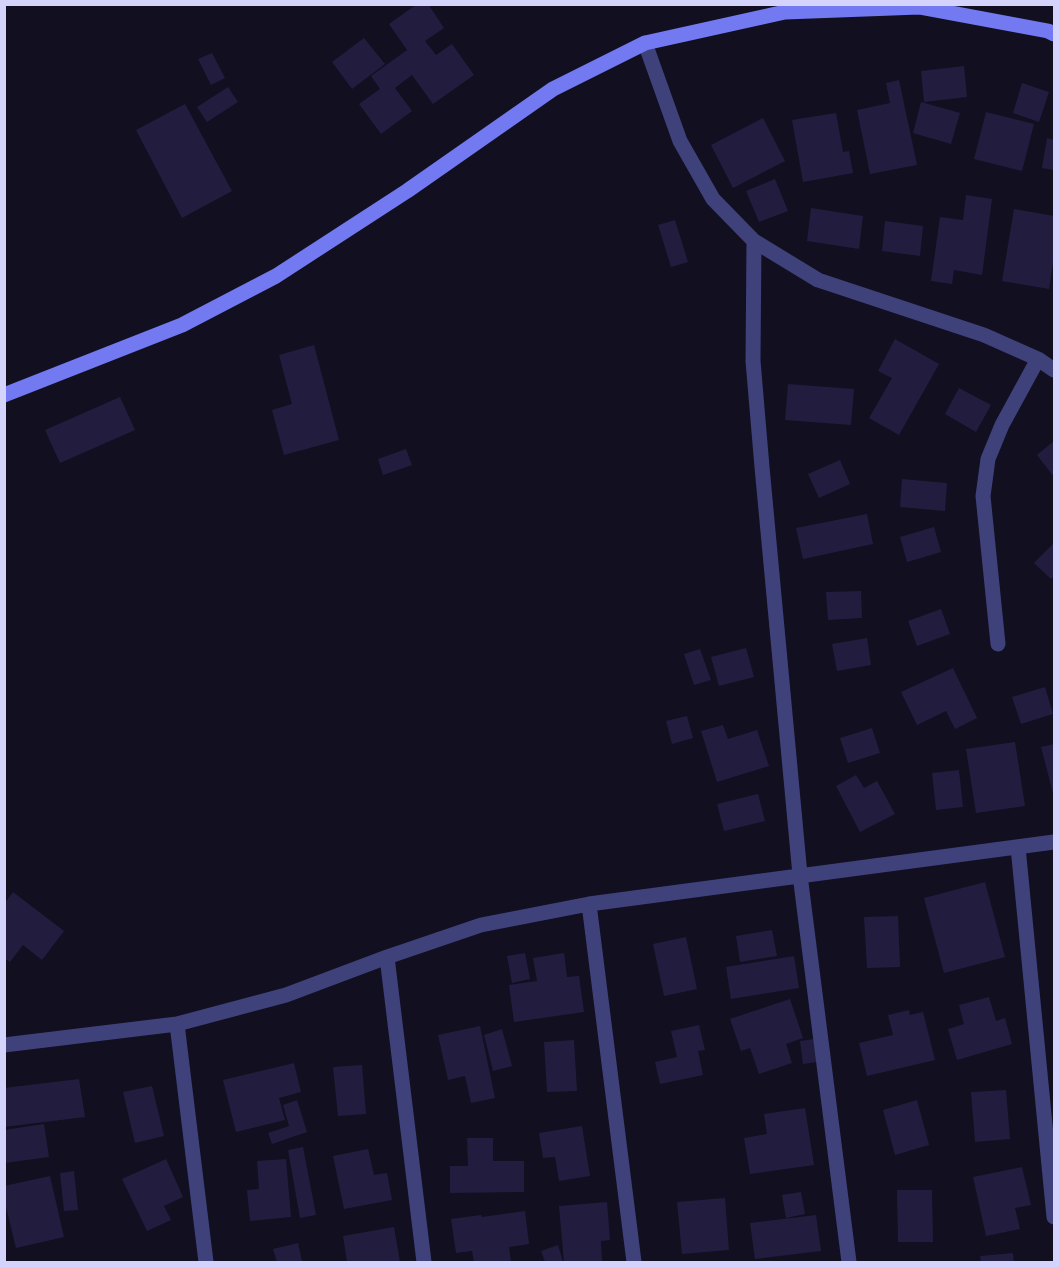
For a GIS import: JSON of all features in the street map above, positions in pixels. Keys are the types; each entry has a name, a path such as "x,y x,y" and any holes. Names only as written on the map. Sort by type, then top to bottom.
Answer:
{"street":[{"path":"4,395 182,325 276,276 406,191 553,89 645,43 785,12 919,7 1054,34"},
{"path":"645,43 680,141 713,199 754,241 818,280 984,335 1038,358 1054,370"},
{"path":"754,241 753,361 763,478 800,875 849,1263"},
{"path":"998,644 983,496 988,459 1002,425 1038,358"},
{"path":"4,1045 177,1024 286,995 481,924 589,904 1054,842"},
{"path":"1018,847 1054,1217"},
{"path":"589,904 634,1263"},
{"path":"387,957 424,1263"},
{"path":"177,1024 206,1263"}],"building":[{"path":"417,4 428,4 444,28 425,41 436,55 452,44 474,75 433,104 412,75 395,88 412,111 381,134 359,104 380,89 371,76 407,50 389,24"},
{"path":"364,38 385,64 352,89 332,62"},
{"path":"212,53 225,78 211,85 198,59"},
{"path":"964,66 967,97 924,102 921,71"},
{"path":"899,80 917,165 870,174 857,110 890,103 886,83"},
{"path":"1022,83 1049,92 1039,122 1013,113"},
{"path":"228,87 238,102 207,122 197,107"},
{"path":"921,102 960,113 951,144 913,133"},
{"path":"185,104 232,191 182,218 136,130"},
{"path":"986,112 1034,124 1022,171 974,159"},
{"path":"836,113 843,152 849,151 853,173 803,182 792,120"},
{"path":"763,118 785,161 733,188 711,145"},
{"path":"1047,138 1054,140 1054,170 1042,168"},
{"path":"775,179 788,211 759,222 746,191"},
{"path":"966,195 992,199 982,275 954,270 952,284 931,281 940,217 963,220"},
{"path":"811,208 863,216 859,249 807,241"},
{"path":"1014,209 1054,216 1054,257 1049,289 1002,281"},
{"path":"675,220 688,262 671,267 658,225"},
{"path":"885,221 923,226 920,256 882,251"},
{"path":"895,339 939,364 899,435 869,418 892,378 878,371"},
{"path":"314,345 339,440 284,455 272,410 292,404 279,355"},
{"path":"788,384 854,389 851,425 785,420"},
{"path":"959,388 991,405 976,432 945,414"},
{"path":"120,397 135,430 60,463 45,430"},
{"path":"1054,441 1054,477 1037,455"},
{"path":"406,449 412,465 383,475 378,459"},
{"path":"840,460 850,484 819,498 808,474"},
{"path":"902,479 947,483 945,511 900,507"},
{"path":"867,514 873,544 803,559 796,528"},
{"path":"934,527 941,552 907,562 900,537"},
{"path":"1054,543 1054,576 1051,579 1034,563"},
{"path":"861,591 862,618 828,620 826,592"},
{"path":"941,609 950,634 917,646 908,621"},
{"path":"867,638 871,665 837,671 832,644"},
{"path":"746,648 754,677 719,686 711,657"},
{"path":"700,649 711,680 694,685 684,654"},
{"path":"953,668 977,718 955,729 946,711 917,725 901,692"},
{"path":"1045,687 1053,714 1021,724 1012,697"},
{"path":"687,716 693,738 672,744 666,721"},
{"path":"723,725 728,739 757,730 769,766 717,782 701,731"},
{"path":"872,728 880,753 848,763 840,738"},
{"path":"1015,742 1025,806 976,813 966,749"},
{"path":"1054,744 1054,797 1041,747"},
{"path":"959,770 963,807 936,810 932,773"},
{"path":"856,775 864,788 877,781 895,814 860,832 836,786"},
{"path":"758,794 765,821 724,831 717,804"},
{"path":"985,882 1005,957 944,973 924,898"},
{"path":"13,892 64,931 42,960 23,945 10,962 4,958 4,904"},
{"path":"898,916 900,967 867,968 864,917"},
{"path":"772,930 777,956 740,962 736,936"},
{"path":"686,937 697,989 664,996 653,944"},
{"path":"525,953 530,979 512,983 507,956"},
{"path":"564,953 567,977 579,976 584,1012 514,1022 509,985 537,981 533,958"},
{"path":"794,956 799,988 731,999 726,967"},
{"path":"989,997 996,1021 1005,1018 1012,1044 957,1060 948,1029 964,1024 959,1005"},
{"path":"790,999 803,1038 786,1044 792,1063 759,1074 750,1048 741,1051 730,1019"},
{"path":"909,1010 910,1015 923,1012 935,1060 867,1076 859,1043 893,1035 888,1015"},
{"path":"699,1025 705,1050 698,1051 703,1075 660,1084 655,1062 677,1057 671,1031"},
{"path":"480,1026 495,1098 471,1103 465,1076 448,1080 438,1035"},
{"path":"502,1029 512,1066 493,1071 484,1035"},
{"path":"814,1039 817,1062 803,1064 800,1041"},
{"path":"574,1040 577,1091 547,1092 544,1042"},
{"path":"294,1063 301,1092 279,1098 285,1120 236,1132 223,1080"},
{"path":"362,1065 366,1114 338,1116 333,1067"},
{"path":"79,1079 85,1117 4,1127 4,1088"},
{"path":"152,1086 164,1136 135,1143 123,1092"},
{"path":"1006,1090 1010,1139 975,1142 971,1092"},
{"path":"297,1100 307,1132 272,1144 268,1133 289,1126 283,1105"},
{"path":"917,1100 929,1145 895,1155 883,1110"},
{"path":"805,1108 814,1165 750,1174 744,1138 767,1134 764,1114"},
{"path":"44,1124 49,1157 4,1163 4,1130"},
{"path":"582,1126 590,1176 559,1181 555,1157 543,1158 539,1133"},
{"path":"467,1138 493,1138 493,1161 524,1161 524,1192 450,1193 450,1166 468,1166"},
{"path":"303,1147 316,1215 300,1218 288,1150"},
{"path":"368,1149 374,1175 387,1173 392,1200 344,1209 333,1156"},
{"path":"166,1159 183,1197 164,1206 171,1220 147,1231 122,1179"},
{"path":"286,1159 291,1217 250,1221 247,1190 259,1189 257,1161"},
{"path":"1022,1167 1031,1205 1015,1208 1020,1229 986,1236 973,1177"},
{"path":"74,1171 78,1210 64,1211 60,1173"},
{"path":"50,1176 64,1237 16,1248 4,1199 4,1186"},
{"path":"897,1190 932,1190 933,1242 898,1242"},
{"path":"801,1192 805,1214 786,1218 782,1195"},
{"path":"725,1198 729,1250 682,1254 677,1202"},
{"path":"607,1202 610,1240 601,1241 602,1262 564,1262 559,1206"},
{"path":"525,1211 529,1244 509,1247 511,1262 474,1262 472,1251 456,1253 451,1219"},
{"path":"816,1215 821,1251 755,1259 750,1223"},
{"path":"394,1227 400,1262 347,1262 343,1236"},
{"path":"298,1243 302,1261 277,1262 273,1249"},
{"path":"558,1245 563,1262 545,1262 541,1251"},
{"path":"1013,1253 1014,1262 981,1262 980,1256"}]}
